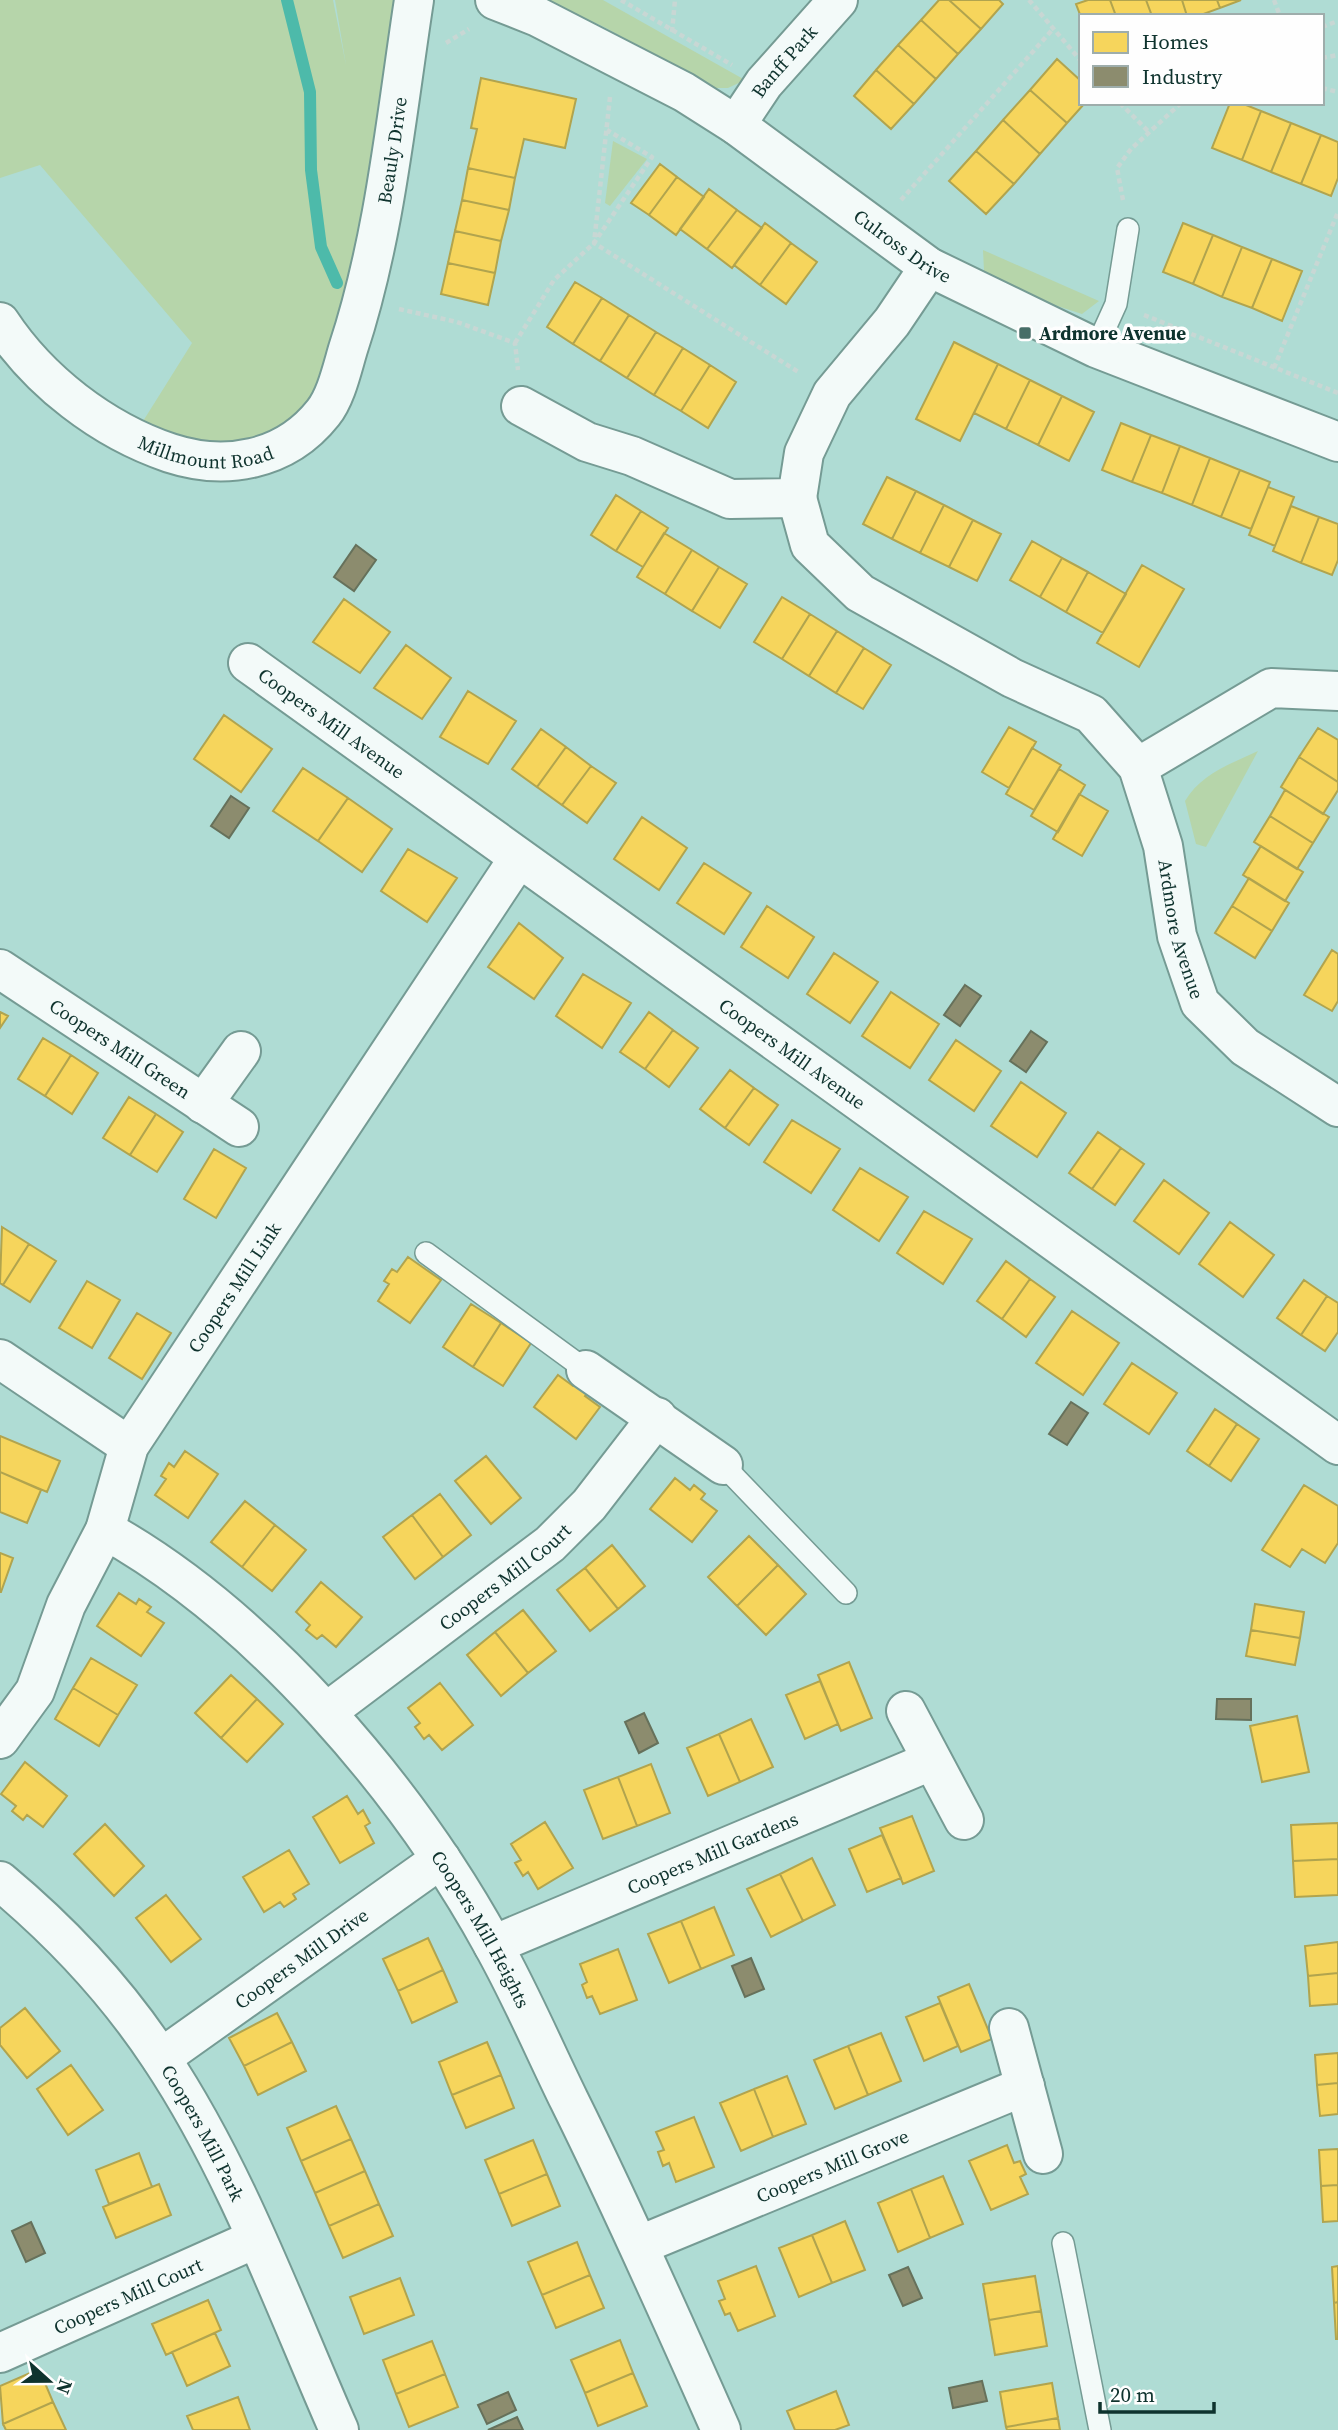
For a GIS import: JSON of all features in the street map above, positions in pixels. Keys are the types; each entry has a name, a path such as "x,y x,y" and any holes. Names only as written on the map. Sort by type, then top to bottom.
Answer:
{"street":[{"name":"Beauly Drive","path":"364,301 379,228 414,0"},
{"name":"Banff Park","path":"736,125 764,83 838,0"},
{"name":"Culross Drive","path":"484,14 538,17 684,92 736,125 929,267 1096,348 1338,442"},
{"name":"Ardmore Avenue","path":"929,267 892,322 832,394 804,453 797,498 810,545 860,593 1012,678 1091,714 1138,767 1163,846 1177,936 1200,1003 1245,1047 1338,1107"},
{"name":"Millmount Road","path":"0,322 36,368 77,404 159,449 192,460 225,463 258,458 284,448 306,432 325,411 364,301"},
{"path":"521,406 587,442 632,456 730,499 797,498"},
{"name":"Coopers Mill Avenue","path":"248,663 1338,1444"},
{"path":"1138,767 1271,688 1338,691"},
{"name":"Coopers Mill Link","path":"0,1739 35,1691 66,1605 105,1530 129,1446 518,859"},
{"name":"Coopers Mill Green","path":"0,969 239,1127"},
{"path":"203,1104 241,1052"},
{"path":"0,1359 129,1446"},
{"path":"586,1370 723,1465"},
{"name":"Coopers Mill Court","path":"328,1711 550,1544 589,1505 657,1417"},
{"name":"Coopers Mill Heights","path":"105,1530 135,1547 206,1598 328,1711 441,1859 493,1945 640,2245 721,2430"},
{"path":"906,1711 964,1820"},
{"name":"Coopers Mill Gardens","path":"493,1945 931,1761"},
{"name":"Coopers Mill Drive","path":"161,2058 441,1859"},
{"name":"Coopers Mill Park","path":"0,1881 83,1961 133,2019 161,2058 206,2134 339,2430"},
{"path":"1009,2028 1043,2154"},
{"name":"Coopers Mill Grove","path":"640,2245 1025,2086"},
{"name":"Coopers Mill Court","path":"0,2353 255,2239"}],"lane":[{"path":"1096,348 1116,304 1128,229"},
{"path":"426,1253 586,1370"},
{"path":"723,1465 846,1593"},
{"path":"1063,2242 1100,2430"}],"path":[{"path":"621,0 764,83"},
{"path":"672,32 675,0"},
{"path":"1029,0 1079,59"},
{"path":"443,45 484,14"},
{"path":"877,231 916,181 1054,29"},
{"path":"594,243 611,85"},
{"path":"1122,105 1149,132"},
{"path":"1128,229 1117,168 1130,149 1179,105"},
{"path":"521,406 515,344 554,280 594,243 652,157 607,130"},
{"path":"1274,368 1338,212"},
{"path":"594,243 832,394"},
{"path":"364,301 457,322 515,344"},
{"path":"1116,304 1338,393"}],"green space":[{"path":"0,0 333,0 346,65 335,0 399,0 385,101 343,321 302,419 267,439 208,444 140,426 192,343 40,165 0,178"},
{"path":"545,0 603,0 745,80 728,88 715,88 604,27"},
{"path":"613,141 647,159 610,206 605,203"},
{"path":"983,250 1099,301 1082,314 1048,303 984,271"},
{"path":"1258,751 1206,847 1196,844 1185,801 1208,777"}],"building: Homes":[{"path":"939,0 949,0 981,29 958,54 921,20"},
{"path":"949,0 999,0 1003,4 981,29"},
{"path":"1088,0 1110,0 1115,14 1080,14 1076,4"},
{"path":"1110,0 1146,0 1151,14 1115,14"},
{"path":"1146,0 1182,0 1186,14 1151,14"},
{"path":"1182,0 1217,0 1220,8 1204,14 1186,14"},
{"path":"1217,0 1241,0 1220,8"},
{"path":"921,20 958,54 936,79 898,45"},
{"path":"898,45 936,79 914,104 876,70"},
{"path":"1057,59 1079,79 1079,105 1083,105 1067,123 1030,90"},
{"path":"876,70 914,104 891,129 854,96"},
{"path":"481,78 576,99 565,148 524,139 515,178 468,168 477,129 471,128"},
{"path":"1030,90 1067,123 1040,154 1003,120"},
{"path":"1229,105 1246,105 1261,111 1242,160 1212,148"},
{"path":"1261,111 1291,123 1271,172 1242,160"},
{"path":"1003,120 1040,154 1014,184 976,151"},
{"path":"1291,123 1321,135 1301,184 1271,172"},
{"path":"1321,135 1338,142 1338,178 1331,196 1301,184"},
{"path":"976,151 1014,184 986,214 949,181"},
{"path":"660,164 677,177 649,215 631,203"},
{"path":"468,168 515,178 509,210 462,200"},
{"path":"677,177 704,197 676,235 649,215"},
{"path":"709,189 737,210 707,249 680,229"},
{"path":"462,200 509,210 501,241 455,231"},
{"path":"737,210 762,228 732,268 707,249"},
{"path":"765,223 791,243 760,285 734,265"},
{"path":"1183,223 1213,235 1193,284 1163,272"},
{"path":"455,231 501,241 495,273 448,263"},
{"path":"1213,235 1242,247 1222,297 1193,284"},
{"path":"791,243 817,262 786,304 760,285"},
{"path":"1242,247 1272,259 1252,308 1222,297"},
{"path":"1272,259 1302,271 1282,321 1252,308"},
{"path":"448,263 495,273 488,305 441,294"},
{"path":"575,282 602,298 573,344 547,327"},
{"path":"602,298 629,315 600,361 573,344"},
{"path":"629,315 656,332 627,378 600,361"},
{"path":"656,332 683,348 654,395 627,378"},
{"path":"954,342 998,364 960,441 916,419"},
{"path":"683,348 710,365 681,411 654,395"},
{"path":"998,364 1030,380 1006,429 974,413"},
{"path":"710,365 736,382 708,428 681,411"},
{"path":"1030,380 1062,396 1038,445 1006,429"},
{"path":"1062,396 1094,412 1069,461 1038,445"},
{"path":"1121,423 1151,435 1132,482 1102,470"},
{"path":"1151,435 1180,446 1162,493 1132,482"},
{"path":"1180,446 1210,458 1192,505 1162,493"},
{"path":"1210,458 1240,470 1221,517 1192,505"},
{"path":"1240,470 1270,482 1251,529 1221,517"},
{"path":"887,477 916,491 892,539 863,524"},
{"path":"1268,487 1294,497 1275,546 1249,535"},
{"path":"916,491 944,505 920,553 892,539"},
{"path":"616,495 641,511 616,551 591,535"},
{"path":"944,505 973,520 949,567 920,553"},
{"path":"1291,506 1319,517 1301,563 1273,551"},
{"path":"641,511 668,528 643,567 616,551"},
{"path":"1319,517 1338,524 1338,560 1332,575 1301,563"},
{"path":"973,520 1001,534 977,581 949,567"},
{"path":"664,533 692,550 665,594 637,577"},
{"path":"1032,541 1062,558 1040,597 1010,580"},
{"path":"692,550 719,567 692,611 665,594"},
{"path":"1062,558 1088,572 1066,612 1040,597"},
{"path":"1142,565 1184,589 1139,667 1097,643"},
{"path":"719,567 747,584 720,628 692,611"},
{"path":"1088,572 1126,594 1103,633 1066,612"},
{"path":"782,597 810,614 782,659 754,642"},
{"path":"344,599 390,632 360,673 313,642"},
{"path":"810,614 837,631 809,676 782,659"},
{"path":"837,631 864,648 836,693 809,676"},
{"path":"406,645 451,678 422,719 374,688"},
{"path":"864,648 891,665 863,709 836,693"},
{"path":"468,691 516,721 488,764 440,737"},
{"path":"224,715 272,749 241,792 194,759"},
{"path":"1009,727 1036,742 1009,788 982,772"},
{"path":"1318,728 1338,740 1338,782 1299,757"},
{"path":"541,729 566,747 537,787 512,769"},
{"path":"566,747 591,766 562,805 537,787"},
{"path":"1032,748 1061,765 1034,810 1006,794"},
{"path":"1299,757 1338,782 1338,790 1323,814 1281,787"},
{"path":"591,766 616,783 587,823 562,805"},
{"path":"303,768 348,798 318,841 273,811"},
{"path":"1059,769 1085,785 1058,832 1031,816"},
{"path":"1285,790 1329,817 1313,843 1270,816"},
{"path":"1079,794 1108,811 1082,856 1053,839"},
{"path":"348,798 392,829 362,872 318,841"},
{"path":"1270,816 1313,843 1297,869 1254,842"},
{"path":"642,817 687,848 659,890 614,859"},
{"path":"1261,846 1303,872 1285,901 1243,875"},
{"path":"408,849 457,878 427,922 381,891"},
{"path":"704,863 751,893 724,934 677,903"},
{"path":"1249,878 1289,903 1272,931 1232,906"},
{"path":"767,906 814,937 788,978 741,947"},
{"path":"1232,906 1272,931 1255,958 1215,933"},
{"path":"519,923 563,958 534,999 488,967"},
{"path":"1332,950 1338,954 1338,1001 1332,1011 1304,995"},
{"path":"834,953 878,982 850,1023 807,994"},
{"path":"583,974 631,1003 602,1048 556,1016"},
{"path":"891,992 939,1024 910,1068 862,1036"},
{"path":"0,1012 8,1016 0,1028"},
{"path":"649,1012 673,1030 645,1069 620,1052"},
{"path":"673,1030 698,1048 669,1087 645,1069"},
{"path":"43,1038 71,1055 45,1096 18,1079"},
{"path":"956,1040 1001,1071 974,1111 929,1080"},
{"path":"71,1055 98,1073 72,1114 45,1096"},
{"path":"730,1070 754,1088 725,1128 700,1109"},
{"path":"1021,1082 1066,1113 1037,1157 991,1126"},
{"path":"754,1088 778,1105 749,1145 725,1128"},
{"path":"129,1097 156,1114 130,1155 103,1138"},
{"path":"156,1114 183,1132 157,1172 130,1155"},
{"path":"792,1120 840,1149 811,1193 764,1162"},
{"path":"1098,1132 1121,1148 1092,1189 1069,1173"},
{"path":"1121,1148 1144,1164 1115,1205 1092,1189"},
{"path":"214,1149 246,1168 216,1218 184,1199"},
{"path":"860,1168 908,1197 879,1241 833,1210"},
{"path":"1164,1180 1209,1213 1179,1254 1134,1221"},
{"path":"924,1211 972,1239 943,1284 897,1253"},
{"path":"1230,1222 1274,1255 1243,1297 1199,1264"},
{"path":"2,1227 29,1244 3,1285 0,1283"},
{"path":"29,1244 56,1261 30,1302 3,1285"},
{"path":"408,1257 441,1280 410,1323 378,1301 389,1284 384,1281 392,1269 397,1272"},
{"path":"1006,1261 1030,1279 1002,1319 977,1301"},
{"path":"1030,1279 1055,1297 1026,1337 1002,1319"},
{"path":"1304,1280 1327,1296 1301,1335 1277,1318"},
{"path":"87,1281 120,1300 92,1348 59,1328"},
{"path":"1327,1296 1338,1303 1338,1332 1325,1351 1301,1335"},
{"path":"471,1304 501,1323 473,1367 443,1347"},
{"path":"1072,1311 1119,1343 1083,1395 1036,1363"},
{"path":"137,1313 171,1333 142,1379 109,1358"},
{"path":"501,1323 531,1343 503,1386 473,1367"},
{"path":"1132,1363 1177,1393 1149,1434 1104,1404"},
{"path":"558,1375 573,1386 577,1382 589,1391 585,1396 600,1407 576,1439 534,1407"},
{"path":"1215,1409 1237,1424 1209,1466 1187,1451"},
{"path":"1237,1424 1259,1439 1231,1481 1209,1466"},
{"path":"0,1436 60,1461 47,1492 0,1472"},
{"path":"185,1451 218,1474 188,1518 155,1495 166,1479 161,1476 169,1463 174,1467"},
{"path":"486,1456 521,1498 491,1524 455,1481"},
{"path":"0,1472 41,1490 27,1523 0,1512"},
{"path":"675,1478 690,1490 694,1485 705,1494 701,1499 717,1511 692,1542 650,1509"},
{"path":"1304,1485 1338,1506 1338,1543 1325,1563 1302,1549 1290,1567 1262,1550"},
{"path":"440,1494 471,1535 443,1557 412,1515"},
{"path":"245,1501 275,1525 242,1567 211,1542"},
{"path":"412,1515 443,1557 415,1579 383,1537"},
{"path":"275,1525 306,1550 272,1591 242,1567"},
{"path":"749,1536 778,1565 737,1606 708,1577"},
{"path":"612,1545 645,1586 618,1609 585,1568"},
{"path":"0,1553 13,1558 1,1592 0,1592"},
{"path":"778,1565 806,1594 766,1635 737,1606"},
{"path":"585,1568 618,1609 590,1631 557,1590"},
{"path":"321,1582 362,1617 336,1647 322,1635 317,1639 306,1630 310,1625 296,1612"},
{"path":"119,1593 136,1604 139,1599 151,1607 147,1612 164,1623 141,1656 97,1626"},
{"path":"1255,1604 1304,1612 1300,1638 1251,1630"},
{"path":"523,1610 556,1651 528,1673 495,1632"},
{"path":"1251,1630 1300,1638 1295,1665 1246,1656"},
{"path":"495,1632 528,1673 501,1696 467,1655"},
{"path":"91,1658 137,1685 118,1715 73,1688"},
{"path":"849,1662 872,1718 841,1731 818,1675"},
{"path":"231,1675 257,1699 221,1738 195,1713"},
{"path":"820,1681 838,1724 805,1739 786,1695"},
{"path":"440,1683 473,1725 442,1750 429,1735 424,1739 415,1727 420,1723 408,1708"},
{"path":"73,1688 118,1715 99,1746 55,1719"},
{"path":"257,1699 283,1724 247,1762 221,1738"},
{"path":"1297,1716 1309,1772 1262,1782 1250,1726"},
{"path":"751,1719 773,1767 740,1782 719,1734"},
{"path":"719,1734 740,1782 708,1796 687,1748"},
{"path":"25,1762 67,1796 43,1827 27,1815 23,1820 12,1811 16,1806 1,1794"},
{"path":"651,1764 670,1813 637,1826 618,1777"},
{"path":"618,1777 637,1826 603,1839 584,1790"},
{"path":"347,1796 358,1814 363,1810 370,1823 365,1826 374,1843 340,1863 313,1817"},
{"path":"912,1816 934,1871 903,1884 880,1828"},
{"path":"545,1822 573,1868 538,1889 528,1872 523,1876 515,1863 521,1860 511,1844"},
{"path":"1338,1823 1338,1859 1293,1861 1291,1825"},
{"path":"105,1824 144,1866 114,1896 74,1854"},
{"path":"882,1835 901,1878 867,1892 849,1849"},
{"path":"289,1850 309,1884 293,1894 296,1899 284,1907 280,1902 264,1912 243,1877"},
{"path":"812,1858 835,1905 803,1921 780,1874"},
{"path":"1338,1859 1338,1895 1295,1897 1293,1861"},
{"path":"780,1874 803,1921 771,1937 747,1889"},
{"path":"166,1895 201,1939 171,1962 136,1918"},
{"path":"714,1907 734,1955 701,1969 681,1921"},
{"path":"681,1921 701,1969 669,1983 648,1934"},
{"path":"428,1938 443,1970 398,1991 383,1959"},
{"path":"1338,1942 1338,1973 1308,1976 1305,1946"},
{"path":"618,1949 637,2000 600,2014 592,1996 587,1998 582,1985 587,1982 580,1964"},
{"path":"443,1970 457,2002 412,2023 398,1991"},
{"path":"1338,1973 1338,2004 1310,2006 1308,1976"},
{"path":"969,1984 992,2039 961,2052 938,1997"},
{"path":"940,2003 958,2046 924,2061 906,2017"},
{"path":"25,2008 60,2051 27,2078 0,2045 0,2028"},
{"path":"277,2013 292,2042 244,2066 229,2038"},
{"path":"881,2033 901,2081 868,2095 848,2046"},
{"path":"292,2042 306,2071 258,2095 244,2066"},
{"path":"487,2042 501,2075 452,2095 439,2062"},
{"path":"848,2046 868,2095 835,2109 814,2060"},
{"path":"1338,2053 1338,2083 1317,2085 1315,2055"},
{"path":"71,2065 103,2110 68,2135 37,2089"},
{"path":"501,2075 514,2108 466,2128 452,2095"},
{"path":"787,2076 806,2124 773,2137 754,2089"},
{"path":"1338,2083 1338,2114 1320,2116 1317,2085"},
{"path":"754,2089 773,2137 741,2151 720,2103"},
{"path":"336,2106 351,2139 301,2161 287,2128"},
{"path":"694,2117 714,2167 676,2182 669,2163 663,2166 658,2152 664,2150 656,2132"},
{"path":"351,2139 365,2171 315,2193 301,2161"},
{"path":"533,2140 547,2174 499,2194 485,2160"},
{"path":"1007,2145 1014,2163 1020,2161 1026,2174 1020,2177 1028,2194 991,2210 969,2161"},
{"path":"1338,2149 1338,2185 1321,2186 1319,2150"},
{"path":"139,2153 152,2187 109,2204 96,2170"},
{"path":"365,2171 379,2204 329,2226 315,2193"},
{"path":"547,2174 560,2206 512,2226 499,2194"},
{"path":"943,2176 963,2224 930,2238 911,2189"},
{"path":"159,2184 171,2215 116,2238 103,2207"},
{"path":"1338,2185 1338,2221 1323,2222 1321,2186"},
{"path":"911,2189 930,2238 898,2252 878,2203"},
{"path":"379,2204 393,2236 343,2258 329,2226"},
{"path":"845,2221 865,2270 832,2283 812,2235"},
{"path":"812,2235 832,2283 799,2297 779,2248"},
{"path":"577,2242 590,2275 542,2295 528,2262"},
{"path":"756,2266 775,2316 738,2331 730,2313 725,2315 719,2301 725,2299 718,2281"},
{"path":"1338,2266 1338,2302 1334,2303 1332,2267"},
{"path":"590,2275 604,2308 556,2328 542,2295"},
{"path":"1035,2276 1041,2311 989,2320 983,2284"},
{"path":"400,2278 414,2315 364,2334 350,2297"},
{"path":"208,2300 221,2330 166,2355 152,2324"},
{"path":"1338,2302 1338,2339 1336,2339 1334,2303"},
{"path":"1041,2311 1047,2346 995,2355 989,2320"},
{"path":"215,2333 230,2366 187,2386 172,2352"},
{"path":"620,2340 633,2373 585,2393 571,2360"},
{"path":"432,2341 445,2374 396,2394 383,2360"},
{"path":"39,2369 53,2402 3,2424 0,2386"},
{"path":"633,2373 647,2406 598,2426 585,2393"},
{"path":"445,2374 458,2407 409,2427 396,2394"},
{"path":"1052,2383 1058,2418 1006,2427 1000,2392"},
{"path":"836,2391 849,2425 835,2430 795,2430 787,2411"},
{"path":"238,2397 250,2430 193,2430 187,2416"},
{"path":"53,2402 66,2430 6,2430 3,2424"},
{"path":"1058,2418 1060,2430 1007,2430 1006,2427"}],"building: Industry":[{"path":"356,545 376,560 354,591 334,577"},
{"path":"231,796 249,808 229,838 211,826"},
{"path":"965,985 981,996 960,1026 944,1015"},
{"path":"1031,1031 1047,1042 1026,1072 1010,1061"},
{"path":"1071,1402 1088,1413 1067,1445 1049,1434"},
{"path":"1217,1699 1251,1699 1251,1720 1216,1719"},
{"path":"644,1713 658,1743 639,1753 625,1722"},
{"path":"751,1958 764,1989 745,1997 732,1966"},
{"path":"31,2222 45,2253 26,2262 12,2231"},
{"path":"908,2267 922,2298 903,2306 889,2275"},
{"path":"982,2381 987,2401 953,2408 949,2388"},
{"path":"508,2392 516,2410 487,2424 478,2405"},
{"path":"517,2417 523,2430 488,2430"}],"waterway":[{"path":"287,0 310,92 311,170 321,247 337,283"}],"place":[{"name":"Ardmore Avenue","path":"1025,333"}]}
